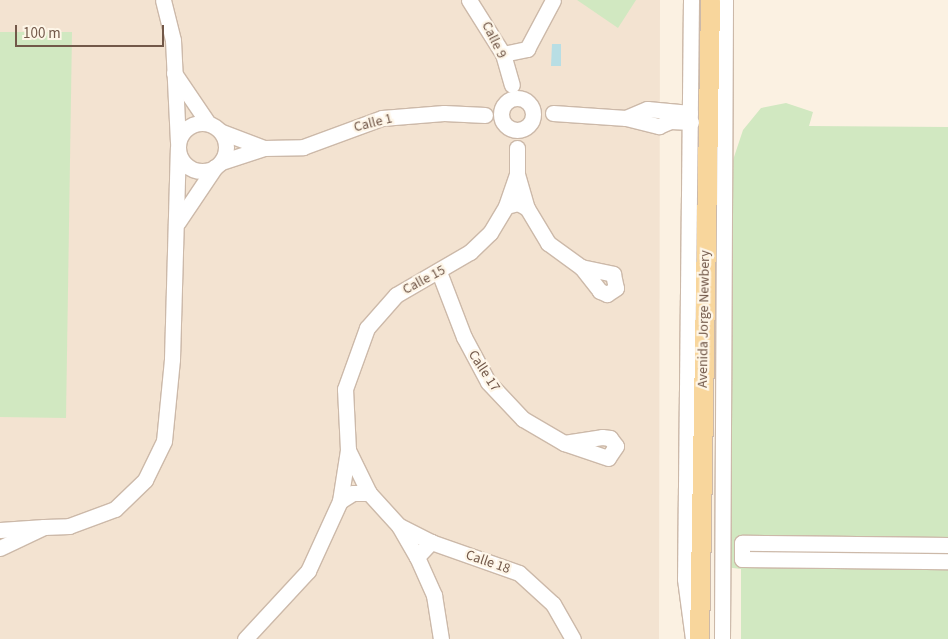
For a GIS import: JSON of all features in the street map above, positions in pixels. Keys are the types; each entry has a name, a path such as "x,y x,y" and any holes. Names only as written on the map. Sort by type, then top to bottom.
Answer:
{"main road":[{"name":"Avenida Jorge Newbery","path":"699,639 710,0"}],"street":[{"path":"0,530 69,526 115,509 145,480 158,458 169,417 178,223 178,146 173,72 173,40 163,0"},
{"name":"Calle 9","path":"469,0 503,54 512,85"},
{"path":"503,54 527,49 553,0"},
{"path":"691,0 685,580 693,639"},
{"path":"722,639 725,0"},
{"path":"173,72 208,123 222,132 264,148"},
{"path":"517,148 505,126 505,103 512,85 528,103 528,126 517,148 517,174 527,208 548,243 581,267"},
{"path":"485,115 505,103 528,103 552,113 626,118 666,114 691,118"},
{"name":"Calle 1","path":"264,148 302,148 382,118 444,112 485,115"},
{"path":"485,115 505,126 528,126 552,113"},
{"path":"178,146 192,124 208,123"},
{"path":"178,223 218,165 226,147 222,132"},
{"path":"178,146 192,169 218,165 264,148"},
{"name":"Calle 15","path":"348,450 345,390 362,336 396,295 439,272 482,242 506,206 517,174"},
{"path":"506,206 518,203 527,208"},
{"name":"Calle 17","path":"439,272 464,337 488,382 523,419 564,443"},
{"path":"348,450 369,493 399,526 417,557 434,595 441,639"},
{"path":"245,639 308,570 326,541 340,501 348,450"},
{"path":"340,501 353,493 369,493"},
{"name":"Calle 18","path":"399,526 431,542 519,573 553,604 573,639"},
{"path":"0,548 44,528"},
{"path":"417,557 431,542"},
{"path":"948,545 742,543 742,559 948,560"},
{"path":"722,550 742,551"}],"shaded area":[{"path":"0,0 660,0 659,639 0,639"}],"green space":[{"path":"577,0 636,0 618,28"},
{"path":"0,32 72,32 66,418 0,417"},
{"path":"786,103 813,112 809,126 948,127 948,639 741,639 741,569 725,567 731,166 743,130 761,108"}],"water":[{"path":"552,44 561,44 561,66 551,66"}]}
